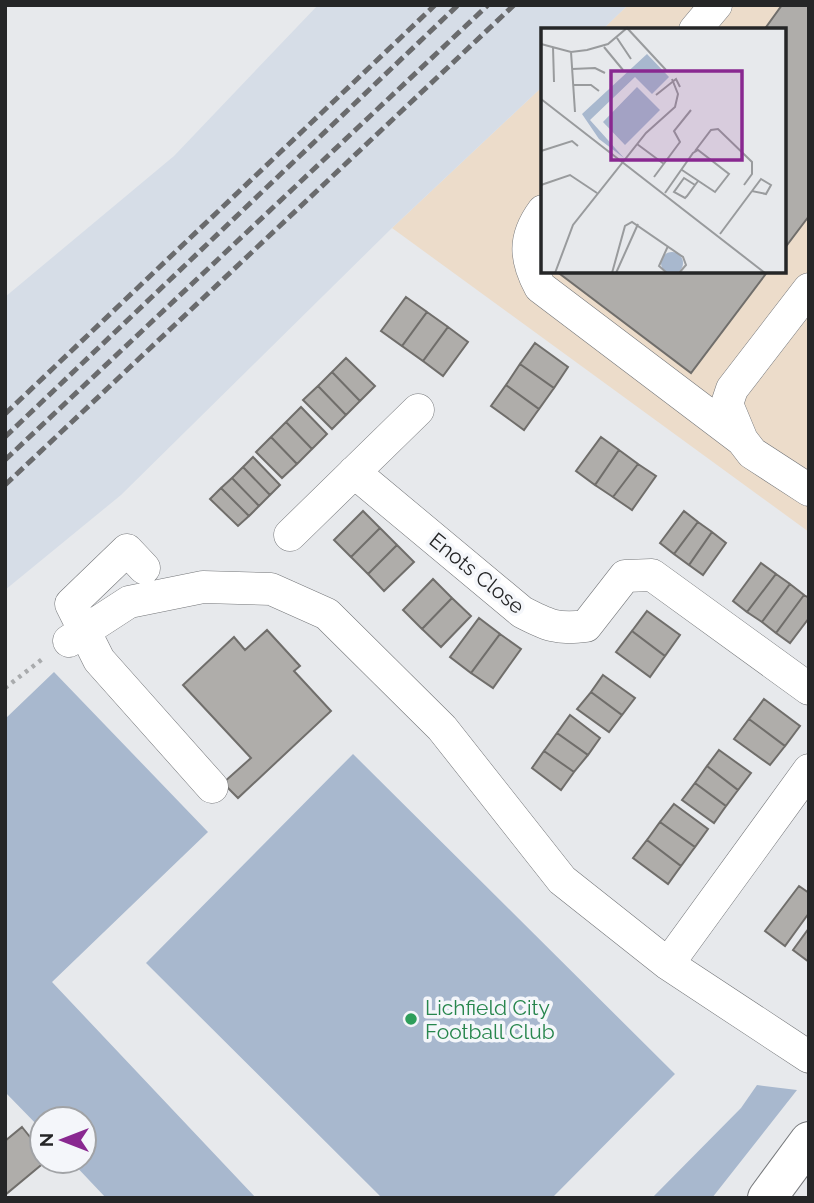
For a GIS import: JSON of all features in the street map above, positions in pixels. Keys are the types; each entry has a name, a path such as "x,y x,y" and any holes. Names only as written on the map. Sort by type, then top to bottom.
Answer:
{"highway":[{"path":"767,1198 809,1141"}],"street":[{"path":"697,28 716,5"},
{"path":"541,214 533,225 528,248 530,269 540,287 742,440"},
{"path":"809,289 732,389 727,404 742,440 752,453 809,491"},
{"path":"290,535 418,410"},
{"name":"Enots Close","path":"354,472 522,612 546,624 564,629 586,626 625,576 652,575 809,690"},
{"path":"144,568 127,550 71,604 77,635 212,787"},
{"path":"77,635 129,603 203,587 271,589 327,614 442,728 562,880 668,964 809,1056"},
{"path":"668,964 809,771"}],"path":[{"path":"5,688 34,664 77,635"}],"shaded area":[{"path":"318,5 628,5 604,28 541,28 541,88 392,228 121,495 5,590 5,297 174,156"},
{"path":"628,5 809,5 809,532 392,228 541,88 541,273 786,273 786,28 604,28"},
{"path":"54,672 208,832 52,982 256,1198 106,1198 84,1175 98,1175 98,1105 28,1105 28,1116 5,1092 5,719"},
{"name":"Lichfield City Football Club","path":"353,754 675,1074 552,1198 382,1198 146,963"},
{"path":"757,1085 797,1090 712,1198 652,1198 741,1108"}],"building":[{"path":"782,5 809,5 809,216 786,246 786,28 765,28"},
{"path":"559,273 766,273 691,373"},
{"path":"406,297 427,312 402,346 381,331"},
{"path":"427,312 448,327 423,361 402,346"},
{"path":"448,327 468,342 443,376 423,361"},
{"path":"535,343 568,367 554,388 520,364"},
{"path":"346,358 375,386 360,401 332,372"},
{"path":"520,364 554,388 539,409 506,385"},
{"path":"332,372 360,401 346,415 318,386"},
{"path":"506,385 539,409 524,430 491,406"},
{"path":"318,386 346,415 332,429 303,400"},
{"path":"301,407 327,434 312,449 286,422"},
{"path":"286,422 312,449 297,464 271,437"},
{"path":"271,437 297,464 282,478 256,452"},
{"path":"601,437 619,450 595,485 576,471"},
{"path":"619,450 638,464 613,497 595,485"},
{"path":"253,457 280,485 270,495 243,467"},
{"path":"638,464 656,476 632,510 613,497"},
{"path":"243,467 270,495 259,506 232,478"},
{"path":"232,478 259,506 249,516 221,488"},
{"path":"221,488 249,516 238,526 210,499"},
{"path":"363,511 380,528 351,557 334,540"},
{"path":"684,511 698,522 674,554 660,543"},
{"path":"698,522 712,532 689,565 674,554"},
{"path":"380,528 397,545 368,574 351,557"},
{"path":"712,532 726,543 703,575 689,565"},
{"path":"397,545 414,562 384,591 368,574"},
{"path":"761,563 776,574 747,612 733,601"},
{"path":"776,574 790,584 762,622 747,612"},
{"path":"433,579 452,598 422,629 403,610"},
{"path":"790,584 804,595 776,633 762,622"},
{"path":"804,595 809,598 809,618 790,643 776,633"},
{"path":"452,598 471,616 441,647 422,629"},
{"path":"647,611 680,635 665,656 632,631"},
{"path":"479,618 500,634 471,673 450,657"},
{"path":"267,630 300,666 294,671 331,711 238,798 223,783 251,758 183,685 234,637 245,650"},
{"path":"632,631 665,656 650,677 616,652"},
{"path":"500,634 521,649 493,688 471,673"},
{"path":"603,675 635,698 622,715 591,692"},
{"path":"591,692 622,715 609,732 577,709"},
{"path":"764,699 800,726 785,746 749,719"},
{"path":"570,715 600,738 588,755 557,733"},
{"path":"749,719 785,746 770,765 734,739"},
{"path":"557,733 588,755 574,772 544,751"},
{"path":"719,750 751,773 738,790 707,766"},
{"path":"544,751 574,772 561,790 532,768"},
{"path":"707,766 738,790 726,806 695,783"},
{"path":"695,783 726,806 714,823 682,800"},
{"path":"674,804 708,829 695,847 660,822"},
{"path":"660,822 695,847 681,866 647,840"},
{"path":"647,840 681,866 668,884 633,858"},
{"path":"799,886 809,893 809,913 785,946 765,931"},
{"path":"809,928 809,962 793,950"},
{"path":"22,1127 28,1134 29,1175 5,1195 5,1141"}],"railway":[{"path":"5,414 435,5"},
{"path":"5,437 458,5"},
{"path":"5,460 488,5"},
{"path":"5,485 514,5"}],"place":[{"name":"Lichfield City Football Club","path":"411,1019"}]}
